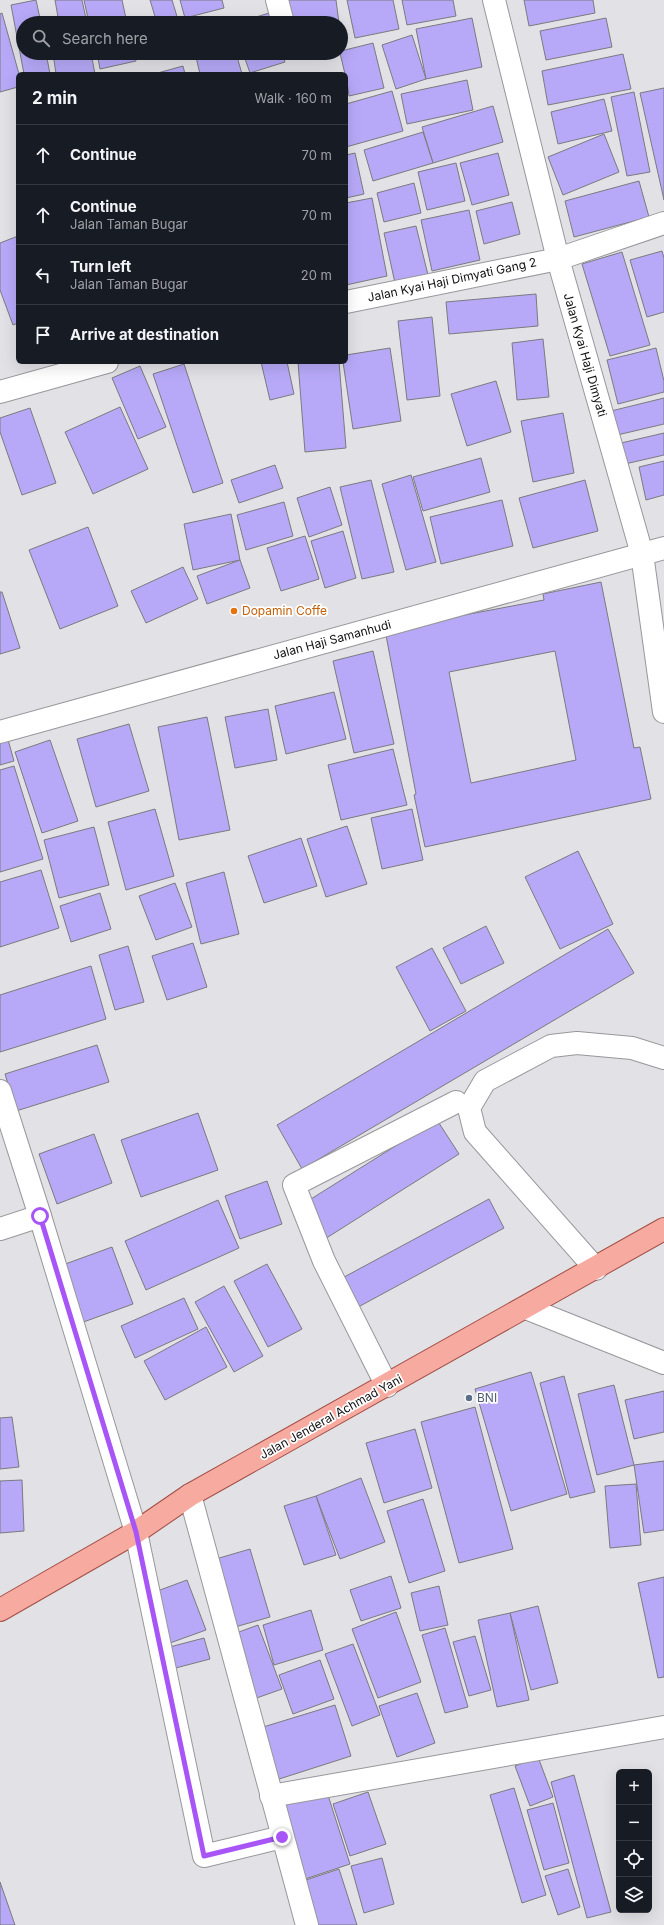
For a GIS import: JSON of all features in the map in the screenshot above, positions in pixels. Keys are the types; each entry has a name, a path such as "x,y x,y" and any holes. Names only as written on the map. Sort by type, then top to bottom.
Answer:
{"main road":[{"name":"Jalan Jenderal Achmad Yani","path":"0,1610 136,1532 190,1495 596,1269 664,1229"}],"street":[{"path":"277,0 281,16"},
{"name":"Jalan Kyai Haji Dimyati","path":"494,0 558,259 642,554 664,712"},
{"name":"Jalan Kyai Haji Dimyati Gang 2","path":"348,302 558,259 664,223"},
{"path":"0,392 100,364"},
{"name":"Jalan Haji Samanhudi","path":"0,732 664,548"},
{"path":"596,1269 475,1132 468,1108 485,1081 551,1046 577,1043 632,1048 664,1058"},
{"path":"0,1091 40,1216 136,1532 204,1856 282,1837"},
{"path":"387,1386 324,1261 294,1185 456,1102"},
{"path":"0,1229 40,1216"},
{"path":"526,1308 664,1363"},
{"path":"190,1495 307,1925"},
{"path":"271,1796 664,1727"}],"building":[{"path":"36,0 39,16 16,16 16,32 11,5"},
{"path":"55,0 82,0 85,16 58,16"},
{"path":"84,0 122,0 125,16 87,16"},
{"path":"150,0 172,0 177,16 155,16"},
{"path":"180,0 222,0 224,8 193,16 184,16"},
{"path":"287,0 336,0 338,16 289,16"},
{"path":"347,0 393,0 399,29 355,38"},
{"path":"402,0 453,0 456,16 407,25"},
{"path":"524,0 593,0 595,13 529,26"},
{"path":"2,13 18,72 16,72 16,88 0,92 0,14"},
{"path":"269,13 270,16 259,16"},
{"path":"472,18 482,67 426,79 416,29"},
{"path":"606,18 612,47 546,60 540,31"},
{"path":"412,35 426,79 396,89 382,45"},
{"path":"373,43 384,88 349,96 348,72 345,72 342,60 348,60 348,49"},
{"path":"623,54 631,89 548,105 542,71"},
{"path":"21,60 47,60 50,72 24,72"},
{"path":"54,60 92,60 95,72 56,72"},
{"path":"98,60 136,61 100,69"},
{"path":"197,60 238,60 241,72 200,72"},
{"path":"245,60 284,60 285,62 253,72 250,72"},
{"path":"183,66 184,72 161,72"},
{"path":"467,80 473,110 407,124 401,94"},
{"path":"664,88 664,200 640,93"},
{"path":"392,91 403,131 348,146 348,103"},
{"path":"634,92 650,172 627,176 611,97"},
{"path":"604,99 612,131 558,144 551,112"},
{"path":"493,106 503,142 433,163 422,127"},
{"path":"423,132 433,163 373,181 364,150"},
{"path":"604,134 619,172 563,195 548,157"},
{"path":"355,153 364,194 348,198 348,155"},
{"path":"498,153 509,195 472,205 460,163"},
{"path":"456,163 465,201 427,210 418,172"},
{"path":"639,181 649,217 574,237 565,201"},
{"path":"414,183 421,213 384,222 377,193"},
{"path":"372,198 387,276 348,285 348,203"},
{"path":"512,202 520,234 484,244 476,211"},
{"path":"469,210 480,260 432,271 421,220"},
{"path":"416,226 428,275 395,283 384,233"},
{"path":"16,237 16,324 13,325 0,290 0,243"},
{"path":"662,251 664,258 664,312 647,317 630,260"},
{"path":"622,252 650,345 610,356 582,264"},
{"path":"536,294 538,326 449,334 446,302"},
{"path":"432,317 440,396 407,400 398,321"},
{"path":"543,339 549,397 517,400 512,343"},
{"path":"390,348 401,421 353,429 343,364 348,364 348,355"},
{"path":"656,348 664,381 664,392 618,404 607,360"},
{"path":"184,364 223,483 193,493 153,374"},
{"path":"261,364 287,364 294,394 270,400"},
{"path":"298,364 339,364 346,448 305,452"},
{"path":"140,366 166,427 138,439 112,378"},
{"path":"496,381 511,432 467,446 451,394"},
{"path":"664,398 664,424 613,436 607,412"},
{"path":"120,407 148,469 93,494 65,432"},
{"path":"30,408 56,483 22,495 0,432 0,418"},
{"path":"563,413 574,473 533,482 521,421"},
{"path":"664,433 664,455 625,464 621,443"},
{"path":"481,458 490,492 423,511 413,477"},
{"path":"664,461 664,495 646,500 639,467"},
{"path":"275,465 283,488 239,503 231,480"},
{"path":"411,475 436,562 406,570 382,484"},
{"path":"371,480 394,572 362,579 340,487"},
{"path":"585,480 598,531 533,548 519,498"},
{"path":"330,487 342,525 309,537 297,498"},
{"path":"502,500 513,546 441,564 430,517"},
{"path":"284,502 293,536 246,550 237,515"},
{"path":"231,514 240,560 193,570 184,524"},
{"path":"88,527 118,606 60,629 29,550"},
{"path":"343,531 356,578 325,588 311,541"},
{"path":"305,536 319,579 281,591 267,548"},
{"path":"240,560 250,588 207,604 197,576"},
{"path":"183,567 198,599 146,623 131,591"},
{"path":"601,582 634,748 640,747 651,799 425,847 414,795 416,794 385,630 544,600 543,594","holes":["555,651 576,760 471,783 449,672"]},
{"path":"0,592 2,592 20,648 0,654"},
{"path":"373,651 394,744 354,753 333,661"},
{"path":"334,692 346,739 286,754 275,706"},
{"path":"268,709 277,760 235,768 225,717"},
{"path":"207,717 230,830 179,840 158,727"},
{"path":"129,724 149,791 96,807 77,739"},
{"path":"7,736 14,761 0,765 0,738"},
{"path":"50,740 78,821 42,833 15,752"},
{"path":"393,749 407,805 341,820 328,765"},
{"path":"14,766 43,859 0,872 0,770"},
{"path":"155,809 174,876 126,890 108,822"},
{"path":"412,809 423,860 382,869 371,818"},
{"path":"347,826 367,884 326,897 307,839"},
{"path":"94,827 109,885 59,898 44,840"},
{"path":"301,838 317,886 264,903 248,856"},
{"path":"578,851 613,924 560,949 525,877"},
{"path":"41,870 59,928 0,947 0,882"},
{"path":"224,872 239,934 201,944 186,883"},
{"path":"175,883 192,927 156,940 139,896"},
{"path":"100,893 111,929 71,942 60,906"},
{"path":"486,926 504,963 461,984 443,948"},
{"path":"608,929 634,973 302,1169 277,1125"},
{"path":"193,943 207,987 167,1000 152,956"},
{"path":"128,946 144,1002 115,1010 99,955"},
{"path":"432,948 466,1011 430,1031 396,967"},
{"path":"91,966 106,1019 0,1052 0,995"},
{"path":"97,1045 109,1082 16,1111 5,1074"},
{"path":"198,1113 218,1170 141,1197 121,1140"},
{"path":"437,1120 459,1154 317,1244 295,1209"},
{"path":"94,1134 112,1183 57,1204 39,1154"},
{"path":"267,1181 282,1224 240,1239 225,1196"},
{"path":"489,1199 504,1228 349,1312 333,1283"},
{"path":"218,1200 239,1248 146,1290 125,1241"},
{"path":"112,1247 133,1304 78,1324 57,1267"},
{"path":"267,1264 302,1329 268,1347 234,1281"},
{"path":"224,1286 263,1356 234,1372 195,1302"},
{"path":"184,1298 198,1329 135,1358 121,1326"},
{"path":"206,1327 227,1367 165,1400 144,1361"},
{"path":"531,1372 567,1494 511,1511 475,1389"},
{"path":"564,1376 595,1492 570,1498 540,1383"},
{"path":"614,1385 634,1465 597,1475 578,1394"},
{"path":"664,1391 664,1432 634,1439 625,1400"},
{"path":"475,1407 513,1549 459,1563 421,1422"},
{"path":"12,1417 19,1467 0,1469 0,1418"},
{"path":"415,1429 432,1488 384,1503 366,1443"},
{"path":"664,1461 664,1530 644,1533 634,1465"},
{"path":"361,1478 385,1542 340,1559 316,1496"},
{"path":"22,1480 24,1531 0,1533 0,1481"},
{"path":"636,1484 641,1545 610,1548 605,1486"},
{"path":"316,1496 336,1555 304,1565 284,1506"},
{"path":"423,1499 445,1571 409,1583 387,1511"},
{"path":"250,1549 270,1617 228,1629 209,1561"},
{"path":"391,1576 401,1608 361,1621 350,1590"},
{"path":"664,1577 664,1677 658,1678 638,1583"},
{"path":"187,1580 206,1630 170,1643 152,1593"},
{"path":"439,1586 448,1625 420,1631 411,1593"},
{"path":"538,1606 558,1683 531,1690 510,1613"},
{"path":"311,1610 323,1650 274,1665 263,1625"},
{"path":"396,1612 421,1682 378,1698 352,1629"},
{"path":"510,1613 529,1700 497,1707 478,1620"},
{"path":"258,1625 282,1689 251,1700 228,1636"},
{"path":"445,1628 468,1707 445,1713 422,1635"},
{"path":"475,1636 491,1690 469,1696 453,1642"},
{"path":"204,1638 210,1659 168,1670 162,1649"},
{"path":"353,1644 380,1715 352,1726 325,1654"},
{"path":"320,1660 334,1699 293,1714 279,1675"},
{"path":"417,1693 435,1743 397,1757 379,1706"},
{"path":"335,1705 351,1756 276,1780 260,1728"},
{"path":"538,1757 553,1797 530,1806 515,1766"},
{"path":"574,1775 611,1912 587,1918 551,1782"},
{"path":"514,1788 546,1895 522,1903 490,1795"},
{"path":"326,1789 350,1864 302,1880 278,1804"},
{"path":"368,1792 386,1844 350,1856 333,1804"},
{"path":"553,1803 569,1863 544,1870 527,1810"},
{"path":"382,1858 394,1904 364,1913 351,1866"},
{"path":"339,1869 357,1925 311,1925 297,1883"},
{"path":"568,1869 580,1907 558,1915 545,1876"},
{"path":"0,1882 15,1925 0,1925"}],"place":[{"name":"Dopamin Coffe","path":"234,611"},
{"name":"BNI","path":"469,1398"}],"route":[{"path":"40,1216 136,1532 204,1856 282,1837"}]}
